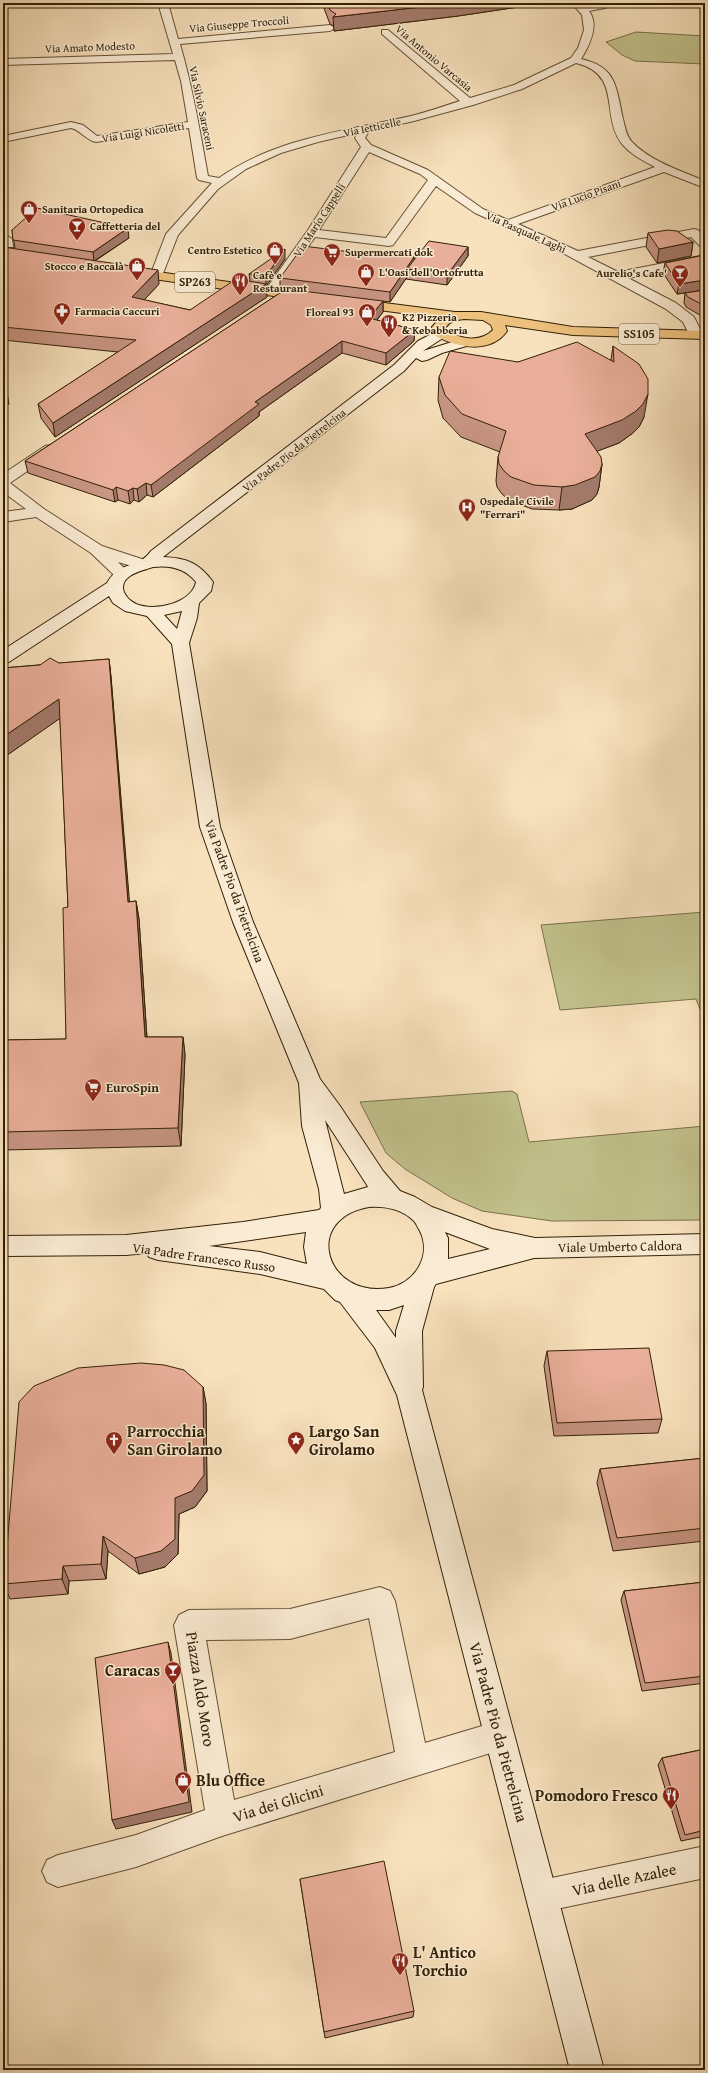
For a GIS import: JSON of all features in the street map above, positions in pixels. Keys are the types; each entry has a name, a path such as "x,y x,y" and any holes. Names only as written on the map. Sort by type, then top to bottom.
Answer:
{"main road":[{"path":"6,254 24,257"},
{"name":"SP263","path":"117,270 320,298"},
{"path":"342,301 455,316 474,315 491,319 500,327 500,332 497,336 483,341 465,342 447,337 440,330 387,307"},
{"path":"440,330 441,322 455,316"},
{"name":"SS105","path":"491,319 573,331"},
{"name":"SS105","path":"497,336 573,331 700,335"}],"street":[{"name":"Via Silvio Saraceni","path":"163,3 186,81 195,124 203,178 222,182"},
{"path":"581,6 602,6 606,3"},
{"path":"581,6 587,14 589,30 583,48 575,60 597,67 607,80 616,108 620,128 627,143 664,168 705,185"},
{"name":"Via Giuseppe Troccoli","path":"174,42 330,28"},
{"name":"Via Antonio Varcasia","path":"384,32 469,102"},
{"name":"Via Amato Modesto","path":"3,62 178,57"},
{"name":"Via Ietticelle","path":"156,276 172,234 214,187 242,167 277,151 315,139 414,118 518,87 575,60"},
{"name":"Via Luigi Nicoletti","path":"3,139 68,124 81,126 90,137 96,139 195,124"},
{"path":"365,128 360,138 367,147"},
{"name":"Via Pasquale Laghi","path":"367,147 424,172 479,211 578,255 618,276 685,316 700,335"},
{"name":"Via Mario Cappelli","path":"276,293 311,233 367,147"},
{"name":"Via Lucio Pisani","path":"508,224 601,189 664,168"},
{"path":"311,233 389,242 435,179"},
{"path":"578,255 694,233 705,244"},
{"path":"3,237 6,239 6,254"},
{"path":"618,276 705,260"},
{"path":"263,307 276,293"},
{"path":"662,301 682,297"},
{"name":"Via Padre Pio da Pietrelcina","path":"146,563 157,554 190,549 399,368 423,344 440,330"},
{"name":"Via Padre Pio da Pietrelcina","path":"399,368 437,350 465,342"},
{"path":"3,481 62,442"},
{"path":"3,485 39,512 97,550 146,563 172,562 190,549 203,580 204,588 199,596 191,603 166,611 152,612 127,605 119,600 115,593 118,580 97,550"},
{"path":"3,517 39,512"},
{"path":"3,658 118,580 146,563"},
{"path":"152,612 180,643 189,618 191,603"},
{"path":"70,612 127,605"},
{"name":"Via Padre Pio da Pietrelcina","path":"180,643 210,827 243,922 310,1083 332,1112 375,1178 392,1198"},
{"name":"Via Padre Pio da Pietrelcina","path":"310,1083 314,1126 331,1189 330,1215"},
{"path":"367,1197 392,1198 414,1207 423,1214 436,1233 438,1255 426,1280 401,1296 388,1300 375,1300 339,1287 317,1261 315,1250 319,1229 330,1215 343,1204 367,1197"},
{"name":"Viale Umberto Caldora","path":"423,1214 491,1239 535,1248 705,1244"},
{"name":"Via Padre Francesco Russo","path":"3,1246 126,1246 243,1232 330,1215"},
{"name":"Via Padre Francesco Russo","path":"126,1246 260,1263 339,1287"},
{"name":"Viale Umberto Caldora","path":"426,1280 468,1264 500,1258 535,1248"},
{"name":"Via Padre Pio da Pietrelcina","path":"410,1394 409,1331 426,1280"},
{"name":"Via Padre Pio da Pietrelcina","path":"339,1287 384,1340 410,1394 542,1896 586,2070"},
{"name":"Piazza Aldo Moro","path":"222,1820 189,1625 290,1624 380,1601 413,1762"},
{"name":"Via dei Glicini","path":"58,1871 136,1851 222,1820 500,1736"},
{"name":"Via delle Azalee","path":"542,1896 705,1862"}],"green space":[{"path":"636,32 705,36 705,64 635,61 622,55 606,42"},
{"path":"705,912 705,1022 696,999 560,1010 541,925"},
{"path":"512,1091 517,1094 529,1142 705,1126 705,1220 552,1221 482,1211 452,1198 405,1169 386,1153 360,1102"}],"building":[{"path":"327,3 456,3 333,17 336,14 330,10"},
{"path":"37,208 128,228 93,252 13,240 12,230"},
{"path":"668,230 677,231 693,242 659,249 648,233"},
{"path":"429,241 468,247 447,275 407,269"},
{"path":"303,246 367,254 369,251 414,257 390,292 280,278"},
{"path":"3,247 158,270 132,297 190,310 236,279 266,284 53,423 38,404 136,340 3,327 3,292 5,289 3,289"},
{"path":"285,249 266,276 249,274"},
{"path":"705,255 705,280 679,284 665,263"},
{"path":"286,289 383,301 369,318 415,330 386,353 342,341 255,402 259,404 151,485 146,483 137,489 133,488 128,491 116,487 113,490 25,461"},
{"path":"705,290 705,306 688,297 685,293"},
{"path":"577,342 614,362 613,346 639,364 648,379 648,394 643,404 636,411 622,420 585,434 601,457 602,464 600,471 595,477 575,485 562,487 534,485 511,477 499,464 498,457 506,431 462,414 445,395 439,377 450,351 518,362"},
{"path":"50,658 59,663 109,659 128,902 136,901 145,1037 183,1037 178,1128 3,1132 3,1040 66,1039 63,908 68,907 59,699 3,737 3,668 40,665"},
{"path":"649,1348 662,1419 557,1423 547,1351"},
{"name":"Parrocchia San Girolamo","path":"141,1363 164,1365 184,1370 203,1387 204,1475 192,1491 175,1498 175,1539 161,1551 135,1558 103,1536 101,1564 63,1566 62,1579 4,1584 19,1402 34,1386 78,1368"},
{"path":"705,1458 705,1528 617,1538 600,1469"},
{"path":"705,1582 705,1676 645,1683 624,1591"},
{"path":"168,1642 189,1802 112,1820 95,1658"},
{"path":"705,1749 705,1830 685,1835 662,1758"},
{"path":"384,1861 414,2011 324,2032 300,1879"}],"place":[{"name":"Sanitaria Ortopedica","path":"29,224"},
{"name":"Caffetteria del","path":"77,241"},
{"name":"Centro Estetico","path":"275,265"},
{"name":"Supermercati dok","path":"332,267"},
{"name":"Stocco e Baccalà","path":"137,281"},
{"name":"L'Oasi dell'Ortofrutta","path":"366,287"},
{"name":"Aurelio's Cafe'","path":"680,288"},
{"name":"Cafè e Restaurant","path":"240,296"},
{"name":"Farmacia Caccuri","path":"62,326"},
{"name":"Floreal 93","path":"367,327"},
{"name":"K2 Pizzeria & Kebabberia","path":"389,338"},
{"name":"Ospedale Civile \"Ferrari\"","path":"467,522"},
{"name":"EuroSpin","path":"93,1102"},
{"name":"Parrocchia San Girolamo","path":"114,1455"},
{"name":"Largo San Girolamo","path":"296,1455"},
{"name":"Caracas","path":"173,1685"},
{"name":"Blu Office","path":"183,1795"},
{"name":"Pomodoro Fresco","path":"671,1810"},
{"name":"L' Antico Torchio","path":"400,1976"}]}
